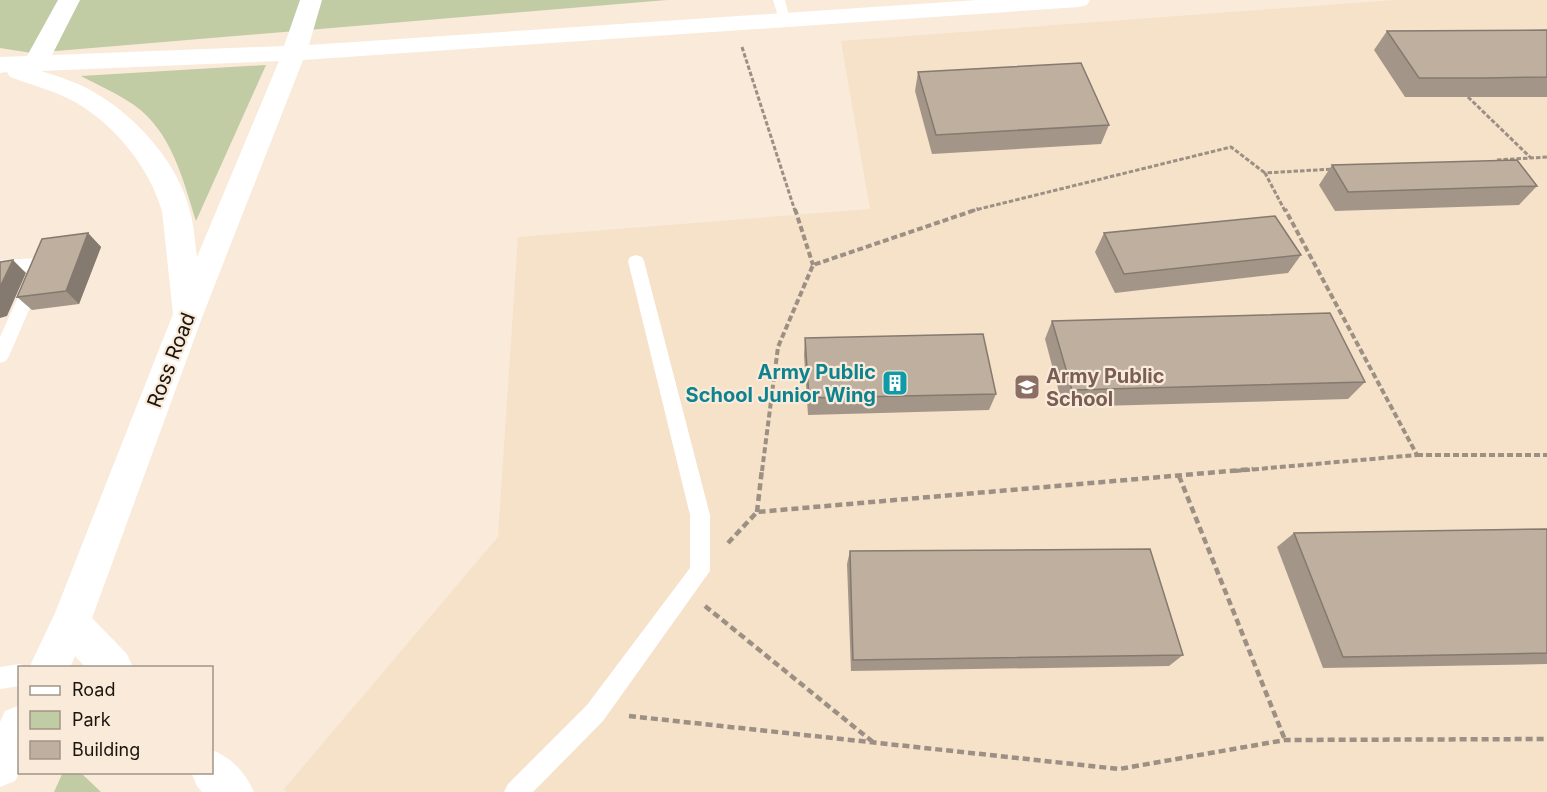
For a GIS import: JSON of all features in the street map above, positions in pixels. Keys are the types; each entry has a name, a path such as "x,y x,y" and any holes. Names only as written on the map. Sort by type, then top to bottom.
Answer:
{"street":[{"path":"35,65 69,0"},
{"name":"Ross Road","path":"50,666 71,623 188,315 294,53 311,0"},
{"path":"0,65 294,53 734,23 782,10 1079,0"},
{"path":"0,65 56,84 91,101 123,126 155,165 176,209 188,315"},
{"path":"71,623 111,666"},
{"path":"0,766 18,730"},
{"path":"213,772 232,792"}],"lane":[{"path":"516,792 595,713 700,571 700,515 636,261"},
{"path":"0,266 41,264 0,356"},
{"path":"0,678 18,675"}],"path":[{"path":"700,571 757,512 778,347 813,265 734,23"},
{"path":"1468,97 1531,158"},
{"path":"813,265 962,213 1231,147 1265,173 1417,455"},
{"path":"1490,161 1547,158"},
{"path":"1265,173 1337,169"},
{"path":"757,512 1417,455 1547,456"},
{"path":"1179,476 1285,740"},
{"path":"686,590 874,743"},
{"path":"595,713 1119,769 1285,740 1547,739"}],"shaded area":[{"name":"Army Public School","path":"1395,0 1547,0 1547,792 287,792 284,789 498,537 518,237 870,209 841,41"}],"green space":[{"path":"0,0 667,0 32,53 0,48"},
{"path":"266,65 196,221 174,158 158,129 134,105 81,76"},
{"path":"62,774 82,774 101,792 54,792"}],"building":[{"path":"1547,30 1547,77 1484,78 1419,78 1387,31"},
{"path":"1081,63 1109,125 936,135 918,72"},
{"path":"1517,160 1537,186 1348,192 1332,165"},
{"path":"1275,216 1301,255 1124,274 1104,233"},
{"path":"88,233 66,291 17,297 42,239"},
{"path":"13,260 0,287 0,262"},
{"path":"1330,313 1365,382 1072,390 1052,321"},
{"name":"Army Public School Junior Wing","path":"983,334 996,394 809,398 805,338"},
{"path":"1547,529 1547,653 1343,657 1294,533"},
{"path":"1150,549 1183,655 853,660 850,551"}],"place":[{"name":"Army Public School Junior Wing","path":"895,383"},
{"name":"Army Public School","path":"1027,387"}]}
